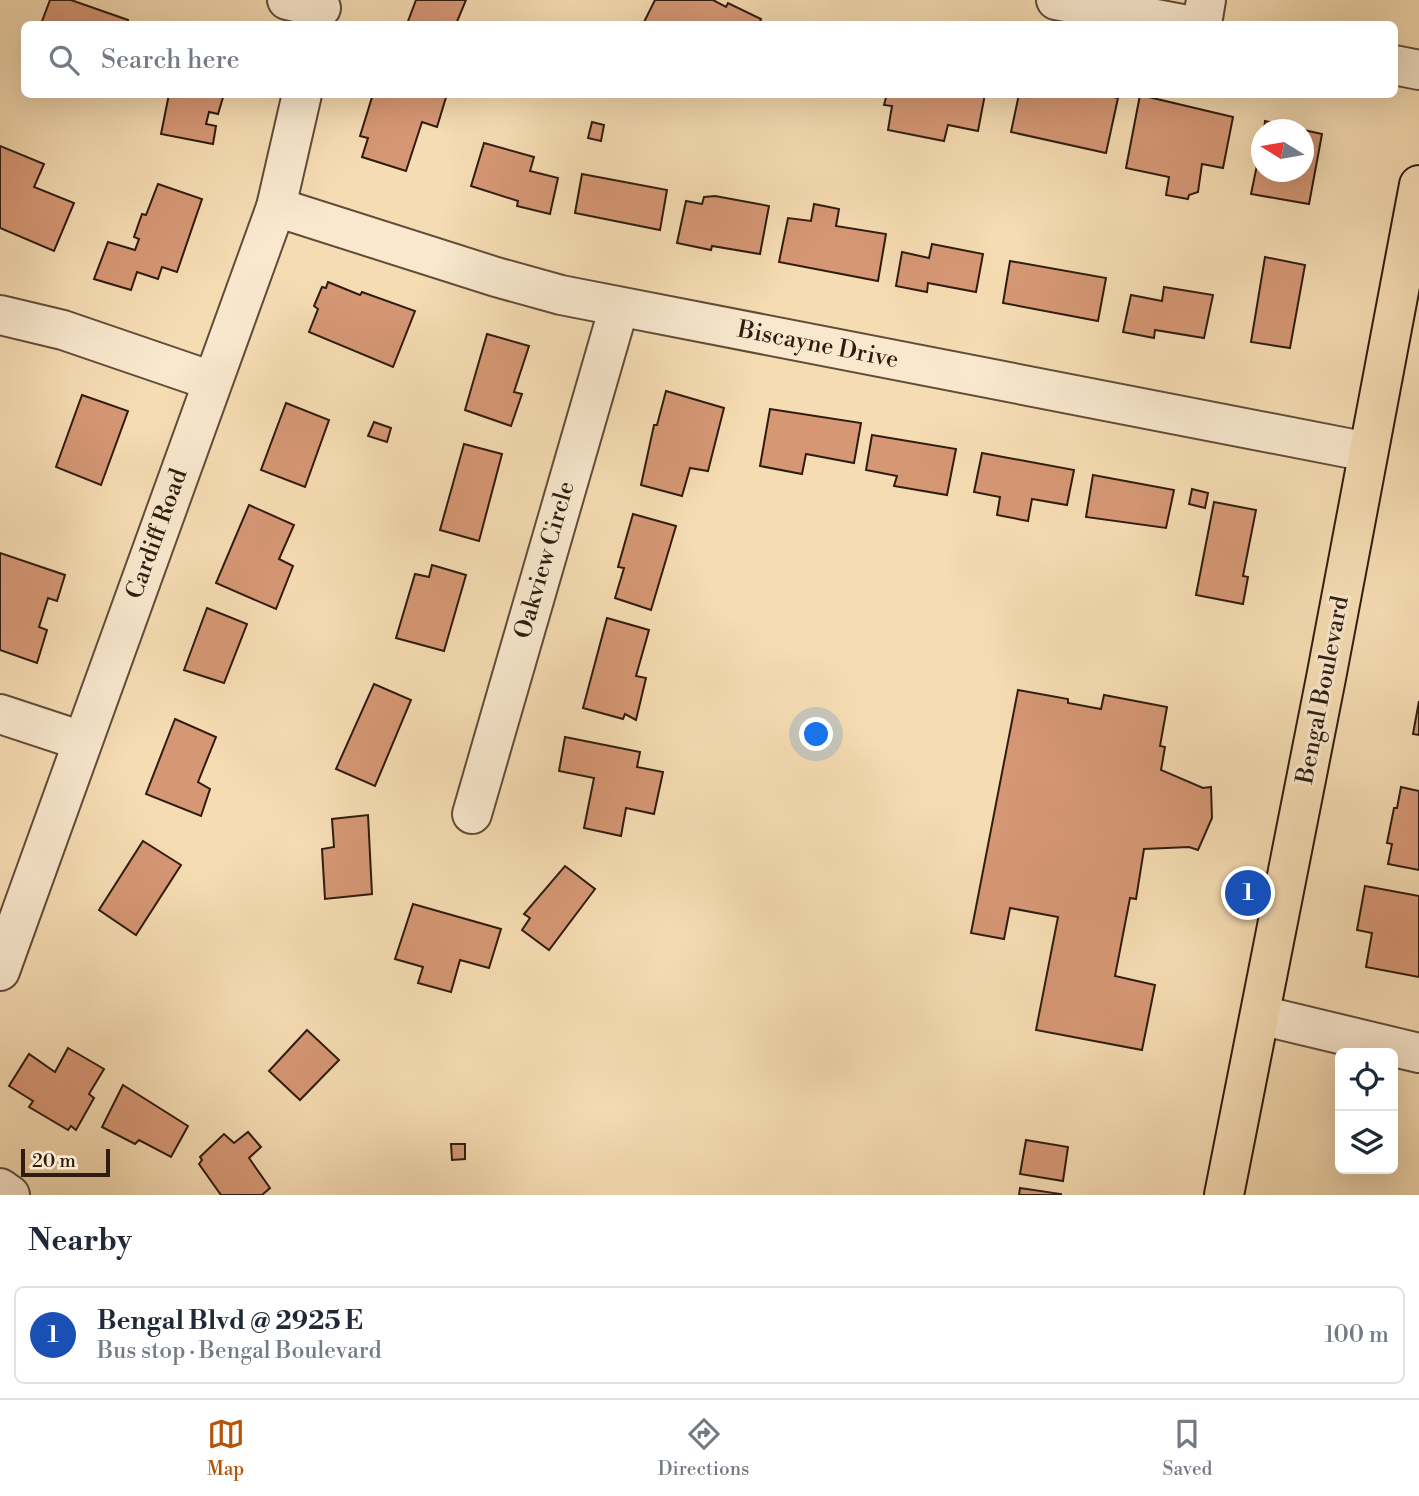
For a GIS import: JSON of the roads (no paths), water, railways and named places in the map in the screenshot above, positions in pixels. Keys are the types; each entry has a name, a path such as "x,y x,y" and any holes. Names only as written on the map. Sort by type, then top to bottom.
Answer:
{"main road":[{"name":"Bengal Boulevard","path":"1224,1195 1419,185"}],"street":[{"path":"1056,0 1166,21"},
{"path":"1202,21 1206,0"},
{"path":"1398,66 1419,70"},
{"name":"Cardiff Road","path":"0,971 276,207 301,98"},
{"name":"Biscayne Drive","path":"276,207 561,295 1368,452"},
{"name":"Oakview Circle","path":"472,814 619,307"},
{"path":"0,315 63,330 212,381"},
{"path":"0,714 82,741"},
{"path":"1259,1015 1419,1053"},
{"path":"0,1188 10,1195"}],"place":[{"name":"Bengal Blvd @ 2925 E","path":"1248,893"}]}
